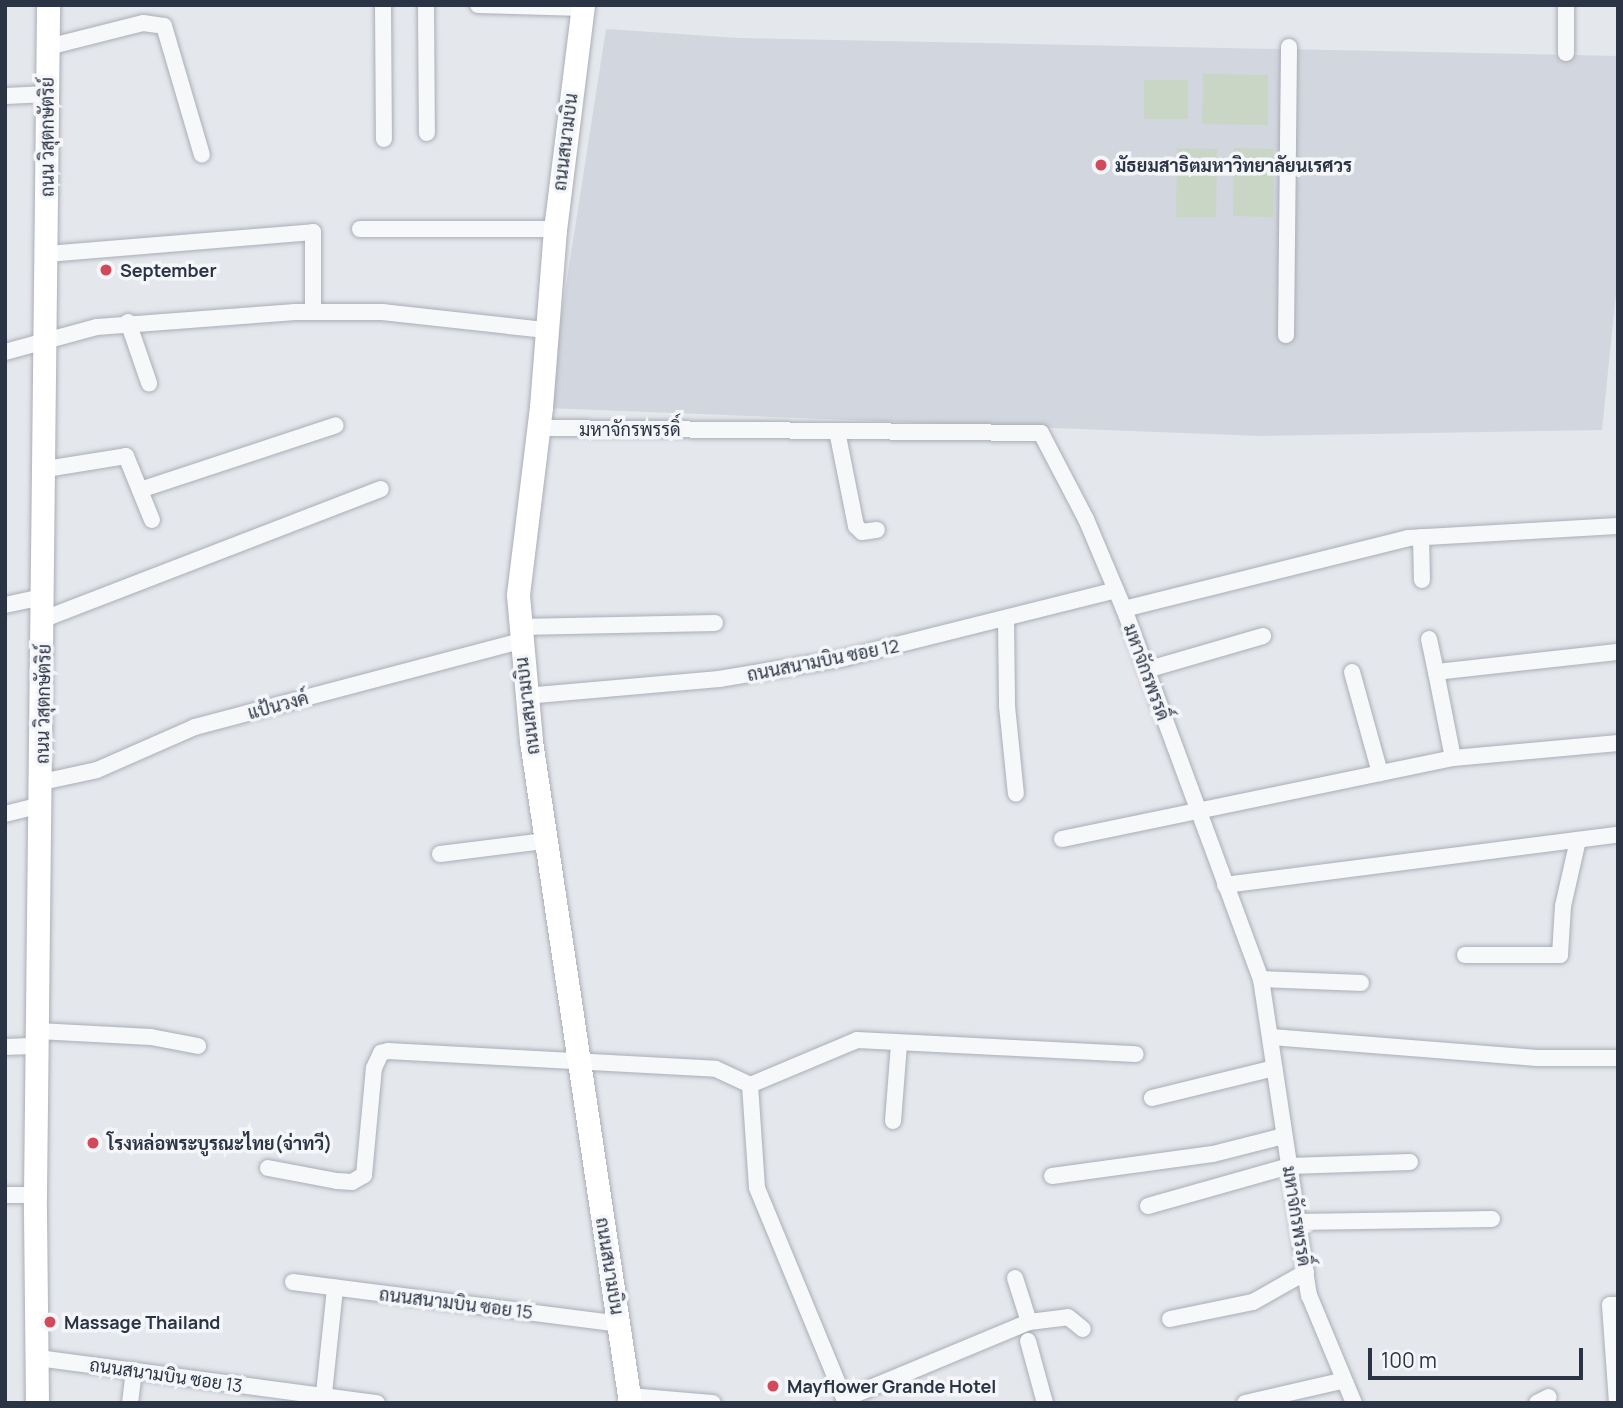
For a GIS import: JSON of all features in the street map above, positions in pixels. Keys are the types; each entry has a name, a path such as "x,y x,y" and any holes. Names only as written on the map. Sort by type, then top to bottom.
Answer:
{"street":[{"name":"ถนน วิสุตกษัตริย์","path":"37,1403 35,1195 46,469 48,5"},
{"path":"383,5 384,139"},
{"path":"426,5 427,133"},
{"path":"478,5 583,7"},
{"path":"1566,5 1566,53"},
{"name":"ถนนสนามบิน","path":"583,7 555,229 538,428 521,548 520,634 525,696 576,1060 620,1324 629,1399"},
{"path":"48,47 143,23 164,26 202,155"},
{"path":"1286,335 1289,47"},
{"path":"5,96 48,94"},
{"path":"360,229 555,229"},
{"path":"47,254 313,232 313,311"},
{"path":"5,352 128,322 313,311 382,312 546,330"},
{"path":"128,322 149,383"},
{"path":"140,490 336,425"},
{"name":"มหาจักรพรรดิ์","path":"538,428 1041,433 1086,519 1124,609 1196,814 1261,979 1309,1295 1341,1381 1354,1403"},
{"path":"837,431 856,526 862,532 877,530"},
{"path":"46,469 126,456 152,520"},
{"path":"5,605 44,608 382,489"},
{"path":"1124,609 1420,537 1618,526"},
{"path":"1420,537 1422,580"},
{"name":"ถนนสนามบิน ซอย 12","path":"525,696 732,677 844,658 1006,620 1116,590"},
{"path":"1006,620 1007,706 1016,794"},
{"name":"แป้นวงค์","path":"5,814 42,793 195,727 520,634 715,623"},
{"path":"1146,670 1264,636"},
{"path":"1429,639 1452,758"},
{"path":"1436,672 1618,652"},
{"path":"1352,673 1381,773"},
{"path":"1062,839 1196,814 1452,758 1618,743"},
{"path":"1225,885 1618,835"},
{"path":"1465,955 1560,955 1563,905 1578,840"},
{"path":"439,854 545,841"},
{"path":"1261,979 1361,983"},
{"path":"5,1047 38,1039 138,1036 198,1046"},
{"path":"1271,1037 1537,1058 1618,1058"},
{"path":"268,1168 337,1181 352,1182 364,1175 374,1068 380,1053 404,1050 697,1066 716,1069 750,1085 840,1044 1136,1054"},
{"path":"893,1121 899,1044"},
{"path":"1152,1098 1274,1068"},
{"path":"750,1085 757,1188 845,1401 1029,1322 1058,1315 1083,1329"},
{"path":"1052,1176 1213,1154 1284,1136"},
{"path":"1148,1206 1289,1166 1410,1162"},
{"path":"5,1195 35,1195"},
{"path":"1298,1222 1492,1219"},
{"path":"1170,1319 1253,1302 1306,1272"},
{"path":"1015,1278 1029,1322"},
{"name":"ถนนสนามบิน ซอย 15","path":"293,1282 620,1324"},
{"path":"323,1399 335,1288"},
{"path":"1617,1403 1610,1305 1618,1306"},
{"path":"1028,1341 1045,1403"},
{"name":"ถนนสนามบิน ซอย 13","path":"38,1358 323,1399 377,1403"},
{"path":"130,1403 134,1370"},
{"path":"1245,1403 1341,1381"},
{"path":"629,1399 713,1403"}],"shaded area":[{"name":"มัธยมสาธิตมหาวิทยาลัยนเรศวร","path":"606,29 739,38 1618,56 1618,274 1602,430 1261,436 547,408"}],"green space":[{"path":"1203,74 1268,75 1268,125 1202,124"},
{"path":"1144,80 1188,80 1188,119 1144,119"},
{"path":"1177,148 1217,149 1216,217 1176,217"},
{"path":"1234,148 1274,149 1273,217 1233,216"}],"place":[{"name":"มัธยมสาธิตมหาวิทยาลัยนเรศวร","path":"1101,165"},
{"name":"September","path":"106,270"},
{"name":"โรงหล่อพระบูรณะไทย(จ่าทวี)","path":"93,1143"},
{"name":"Massage Thailand","path":"50,1322"},
{"name":"Mayflower Grande Hotel","path":"773,1386"}]}
